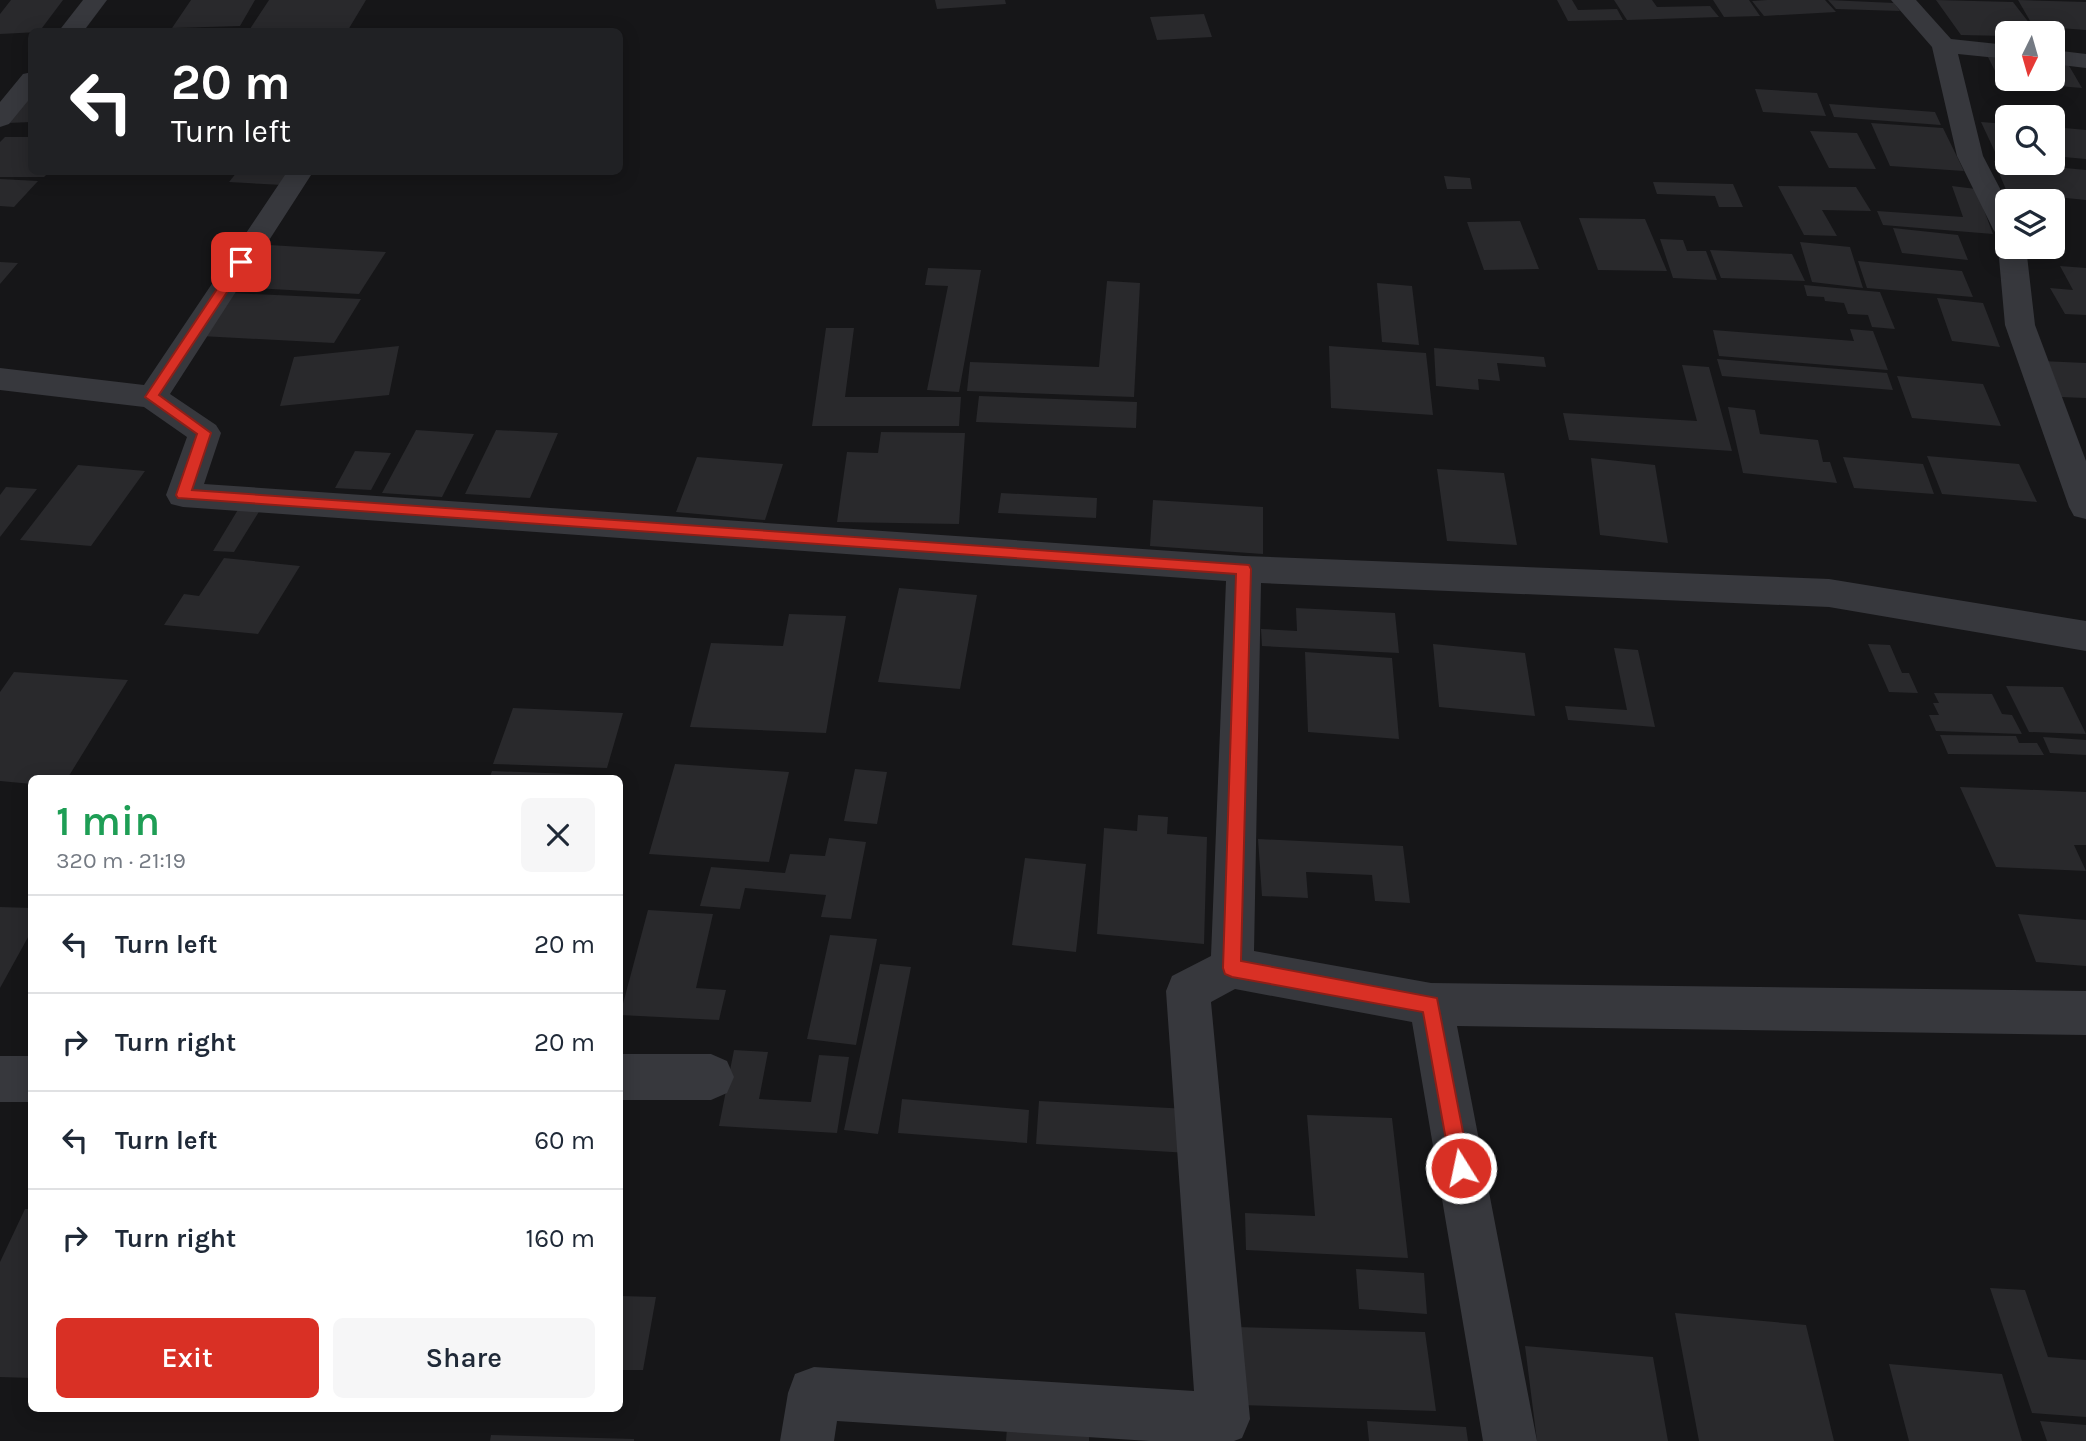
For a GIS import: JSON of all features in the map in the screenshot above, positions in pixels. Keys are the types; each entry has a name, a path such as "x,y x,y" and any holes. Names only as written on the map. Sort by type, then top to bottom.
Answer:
{"street":[{"path":"73,28 95,0"},
{"path":"1903,0 1944,45 1970,156 1995,205"},
{"path":"1944,45 1995,51"},
{"path":"2065,58 2086,61"},
{"path":"0,119 28,84"},
{"path":"152,397 298,175"},
{"path":"2013,259 2020,325 2086,507"},
{"path":"0,379 152,397 205,433 183,495 1244,569 1829,593 2086,636"},
{"path":"1232,968 1244,569"},
{"path":"807,1441 814,1392 1223,1419 1188,991 1232,968 1431,1004 2086,1013"},
{"path":"1431,1004 1510,1441"},
{"path":"623,1077 711,1077"},
{"path":"0,1079 28,1079"}],"building":[{"path":"11,0 63,0 42,28 28,28 28,33 0,34 0,14"},
{"path":"191,0 255,0 240,26 172,28"},
{"path":"269,0 366,0 349,28 251,28"},
{"path":"935,0 1005,0 1006,4 937,9"},
{"path":"1557,0 1572,0 1578,10 1617,9 1623,20 1568,21"},
{"path":"1614,0 1652,0 1657,7 1710,6 1719,17 1627,20"},
{"path":"1713,0 1749,0 1760,16 1724,17"},
{"path":"1825,0 1836,12 1764,16 1752,1"},
{"path":"1828,0 1894,3 1900,11 1836,9"},
{"path":"1936,0 2013,2 2028,21 1995,21 1995,36 1961,35"},
{"path":"2018,0 2086,2 2086,30 2065,28 2065,21 2030,21"},
{"path":"1204,14 1212,37 1157,40 1150,17"},
{"path":"1988,57 1995,58 1995,71"},
{"path":"2065,64 2068,64 2082,88 2065,87"},
{"path":"1755,89 1817,93 1826,116 1763,112"},
{"path":"28,97 28,122 7,123"},
{"path":"1829,104 1935,112 1941,125 1834,117"},
{"path":"1981,122 1995,123 1995,152"},
{"path":"1871,123 1943,128 1964,171 1890,166"},
{"path":"2065,128 2086,130 2086,159 2065,157"},
{"path":"1810,131 1857,133 1876,169 1829,168"},
{"path":"5,137 28,137 28,175 46,175 0,177 0,142"},
{"path":"2065,168 2086,170 2086,200 2065,198 2065,189 2006,189 2000,175 2065,175"},
{"path":"235,175 291,175 283,185 229,182"},
{"path":"1444,176 1470,178 1472,189 1447,189"},
{"path":"0,179 38,181 14,207 0,206"},
{"path":"1653,182 1733,184 1743,207 1719,207 1715,196 1657,194"},
{"path":"1778,186 1856,187 1871,211 1822,210 1837,236 1804,235"},
{"path":"1952,186 1976,189 1993,234 1883,225 1877,211 1963,217"},
{"path":"1579,218 1645,219 1667,271 1598,270"},
{"path":"1520,221 1539,269 1484,270 1467,222"},
{"path":"1893,228 1958,235 1968,260 1902,253"},
{"path":"1660,239 1683,240 1687,251 1706,251 1717,280 1673,278"},
{"path":"1800,242 1850,247 1863,288 1812,282"},
{"path":"269,245 386,252 359,294 238,287"},
{"path":"1710,250 1792,254 1805,281 1721,278"},
{"path":"1858,261 1962,271 1973,297 1867,288"},
{"path":"0,262 18,263 0,284"},
{"path":"2060,266 2086,268 2086,315 2065,314 2050,288 2073,290"},
{"path":"928,268 981,270 959,392 927,390 948,286 925,285"},
{"path":"1107,281 1140,283 1134,397 967,391 970,362 1099,367"},
{"path":"1377,283 1412,286 1419,345 1382,342"},
{"path":"1804,285 1880,292 1895,329 1872,327 1868,315 1848,314 1844,303 1825,301 1824,297 1807,296"},
{"path":"231,293 361,299 334,343 201,336"},
{"path":"1937,298 1983,303 2000,347 1952,341"},
{"path":"826,328 854,328 845,397 961,397 959,426 812,426"},
{"path":"1850,329 1873,331 1888,370 1719,356 1713,330 1854,341"},
{"path":"399,346 389,395 280,406 294,357"},
{"path":"1329,346 1426,353 1433,415 1331,408"},
{"path":"1434,348 1544,357 1546,367 1497,363 1500,381 1478,379 1479,390 1436,386"},
{"path":"1717,359 1887,373 1893,390 1722,376"},
{"path":"2041,361 2086,363 2086,398 2061,397"},
{"path":"1682,365 1709,367 1732,451 1569,440 1563,413 1697,421"},
{"path":"1897,376 1983,384 2001,426 1912,418"},
{"path":"979,396 1137,402 1136,428 976,422"},
{"path":"1728,407 1755,410 1760,434 1818,440 1823,462 1830,462 1837,483 1743,473"},
{"path":"416,430 474,434 442,497 382,493"},
{"path":"496,430 558,433 530,498 465,494"},
{"path":"881,432 965,433 959,524 837,522 847,452 878,453"},
{"path":"355,451 391,453 371,490 335,488"},
{"path":"1927,456 2019,464 2037,502 1942,494"},
{"path":"697,457 783,464 765,520 676,512"},
{"path":"1843,457 1923,464 1934,494 1854,488"},
{"path":"1591,458 1655,465 1668,543 1600,535"},
{"path":"78,465 145,471 91,546 20,540"},
{"path":"1437,469 1504,473 1517,545 1447,541"},
{"path":"6,487 37,489 0,537 0,495"},
{"path":"1001,493 1097,498 1096,518 998,513"},
{"path":"1153,500 1263,507 1263,554 1150,546"},
{"path":"239,508 260,510 234,552 213,551"},
{"path":"224,558 300,566 258,634 164,625 184,594 199,596"},
{"path":"899,588 977,595 960,689 878,682"},
{"path":"1296,608 1395,613 1399,653 1262,646 1261,629 1297,631"},
{"path":"789,614 846,616 826,733 690,727 711,643 783,646"},
{"path":"1433,644 1525,653 1535,716 1439,707"},
{"path":"1868,644 1890,645 1902,673 1909,673 1918,693 1889,692"},
{"path":"1614,648 1638,650 1655,727 1568,720 1565,706 1627,710"},
{"path":"1305,652 1392,658 1399,739 1308,732"},
{"path":"14,672 128,680 69,775 28,775 28,784 0,781 0,692"},
{"path":"2006,686 2063,687 2086,734 2029,732"},
{"path":"1934,693 1992,694 2002,714 2012,715 2022,734 1936,731 1929,715 1939,715 1933,703 1939,703"},
{"path":"513,708 623,713 607,768 493,764"},
{"path":"1940,735 2016,736 2019,743 2037,743 2044,755 1948,754"},
{"path":"2043,737 2086,740 2086,755 2050,753"},
{"path":"675,764 789,772 769,862 649,854"},
{"path":"855,769 887,772 877,824 844,821"},
{"path":"492,771 596,775 490,775"},
{"path":"1960,787 2086,792 2086,845 2074,845 2086,871 1996,867"},
{"path":"1138,815 1168,817 1167,834 1207,837 1204,944 1097,934 1104,828 1137,831"},
{"path":"829,838 866,842 851,919 821,917 826,895 745,888 740,909 700,906 711,867 785,873 790,854 825,856"},
{"path":"1258,839 1403,846 1410,903 1375,901 1372,875 1306,872 1308,898 1262,896"},
{"path":"1025,858 1086,864 1076,952 1012,945"},
{"path":"0,907 28,908 28,937 0,988"},
{"path":"648,910 713,914 696,988 726,990 719,1020 623,1015 623,1004"},
{"path":"2018,914 2086,920 2086,966 2036,962"},
{"path":"830,935 877,939 856,1045 807,1039"},
{"path":"880,964 911,967 878,1134 844,1130"},
{"path":"734,1050 768,1052 759,1099 811,1102 819,1055 849,1057 837,1133 719,1126"},
{"path":"902,1099 1029,1110 1027,1143 898,1133"},
{"path":"1039,1101 1188,1109 1189,1153 1036,1144"},
{"path":"1307,1115 1392,1118 1408,1258 1246,1250 1245,1213 1315,1216"},
{"path":"25,1209 28,1209 28,1378 0,1377 0,1262"},
{"path":"1356,1269 1424,1273 1427,1314 1359,1309"},
{"path":"1990,1288 2025,1290 2048,1357 2086,1360 2086,1417 2032,1413"},
{"path":"623,1296 656,1297 643,1370 623,1370"},
{"path":"1675,1313 1806,1325 1834,1441 1699,1441"},
{"path":"1236,1327 1425,1332 1436,1411 1240,1405"},
{"path":"1525,1346 1653,1357 1668,1441 1537,1441"},
{"path":"1889,1364 2002,1374 2022,1441 1909,1441"},
{"path":"1008,1415 1089,1419 1089,1441 1006,1441"},
{"path":"1367,1421 1466,1427 1468,1441 1369,1441"},
{"path":"2040,1421 2086,1425 2086,1441 2047,1441"},
{"path":"491,1435 634,1439 634,1441 490,1441"}],"route":[{"path":"241,262 152,397 205,433 183,495 1244,569 1232,968 1431,1004 1461,1168"}]}
